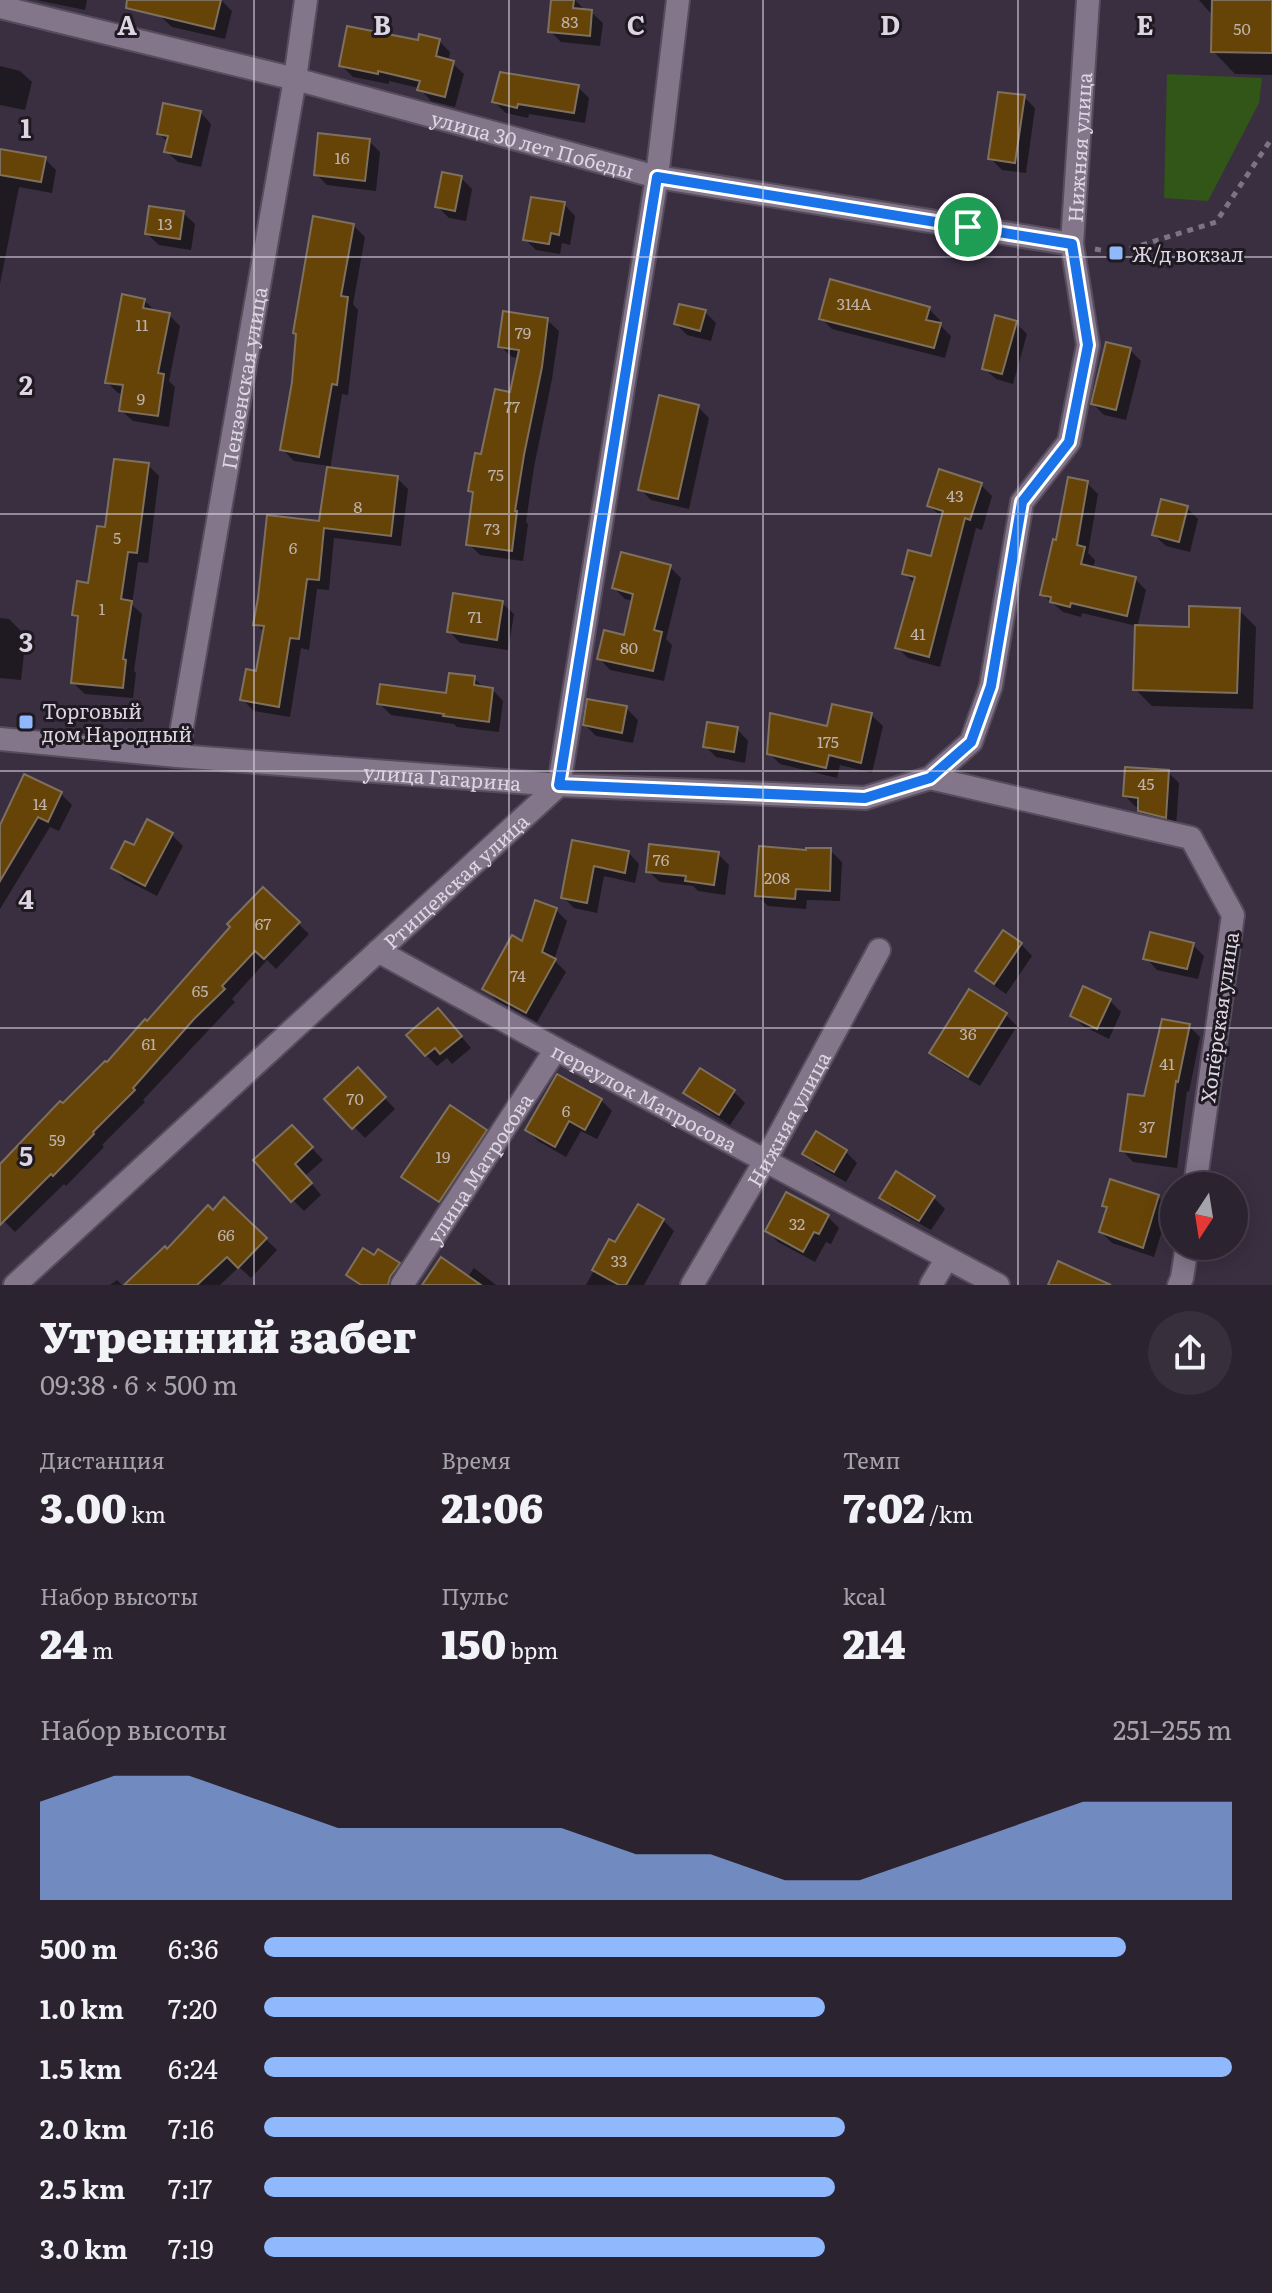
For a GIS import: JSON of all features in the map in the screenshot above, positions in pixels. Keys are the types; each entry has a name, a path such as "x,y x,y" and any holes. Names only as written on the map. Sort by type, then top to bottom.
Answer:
{"street":[{"name":"Пензенская улица","path":"177,756 295,79 306,0"},
{"path":"559,785 657,177 678,0"},
{"name":"Нижняя улица","path":"930,778 971,742 991,686 1022,502 1069,442 1088,345 1072,244 1088,0"},
{"name":"улица 30 лет Победы","path":"0,7 295,79 657,177 1072,244"},
{"name":"улица Гагарина","path":"2,742 559,785 865,798 930,778"},
{"name":"Хопёрская улица","path":"930,778 1191,838 1233,915 1197,1172"},
{"name":"Ртищевская улица","path":"15,1285 559,785"},
{"name":"Нижняя улица","path":"692,1285 765,1161 879,950"},
{"name":"переулок Матросова","path":"378,951 998,1285"},
{"name":"улица Матросова","path":"402,1285 556,1049"},
{"path":"931,1285 947,1258"},
{"path":"1179,1285 1185,1260"}],"path":[{"path":"1072,244 1116,253 1216,222 1272,138"}],"green space":[{"path":"1167,74 1262,78 1259,103 1208,201 1164,198"}],"building":[{"path":"127,0 221,0 214,29 126,8"},
{"path":"551,0 574,0 573,8 592,10 590,36 548,32"},
{"path":"1212,0 1272,0 1272,53 1211,52"},
{"path":"347,26 418,40 419,34 440,39 436,56 454,61 445,97 417,90 420,81 339,66"},
{"path":"500,72 579,85 574,113 518,104 517,108 492,102"},
{"path":"998,92 1025,95 1015,163 988,159"},
{"path":"163,103 201,111 191,157 164,152 168,136 157,134"},
{"path":"318,133 370,139 365,181 314,175"},
{"path":"0,149 46,157 41,182 0,175"},
{"path":"442,172 462,176 455,211 435,207"},
{"path":"531,197 565,202 559,235 551,233 549,244 523,240"},
{"path":"149,206 184,211 180,239 145,234"},
{"path":"313,216 354,224 341,296 348,297 337,385 332,384 319,457 280,450 292,382 296,334 293,333"},
{"path":"830,279 930,307 926,320 941,323 934,348 819,319"},
{"path":"122,294 145,299 143,308 170,313 158,373 164,374 158,416 119,411 123,385 105,383"},
{"path":"679,304 706,310 700,331 674,324"},
{"path":"503,311 548,318 515,511 512,551 466,545 473,492 468,491 475,453 481,454 495,389 510,392 519,350 498,347"},
{"path":"995,315 1017,321 1002,374 982,369"},
{"path":"1106,342 1131,348 1116,410 1091,404"},
{"path":"659,395 699,405 678,499 638,490"},
{"path":"114,459 149,463 137,553 128,552 121,599 132,601 123,659 126,660 123,688 71,683 78,616 72,615 77,581 88,583 97,526 105,527"},
{"path":"327,467 398,476 391,536 324,528 319,580 307,579 299,639 290,638 279,707 240,700 246,669 256,671 264,626 253,625 267,515 319,521"},
{"path":"939,469 982,483 970,520 965,518 929,657 895,648 915,577 902,574 908,550 931,556 943,511 927,506"},
{"path":"1068,477 1088,481 1077,545 1085,547 1081,564 1136,577 1127,616 1071,603 1070,607 1050,602 1051,597 1040,595 1053,539 1056,540"},
{"path":"1161,499 1188,506 1179,542 1152,535"},
{"path":"621,552 671,565 654,630 662,632 653,671 597,659 604,630 624,635 633,594 612,588"},
{"path":"453,593 503,601 497,640 447,632"},
{"path":"1189,606 1240,608 1237,693 1133,690 1135,625 1189,627"},
{"path":"449,673 475,676 474,685 493,688 489,722 377,704 380,684 446,693"},
{"path":"587,699 627,706 622,733 583,725"},
{"path":"832,704 872,713 861,763 829,755 826,768 767,754 770,713 827,726"},
{"path":"707,722 738,727 734,752 703,747"},
{"path":"1125,767 1169,770 1166,818 1138,811 1138,798 1123,796"},
{"path":"24,774 62,792 48,822 38,817 0,881 0,825"},
{"path":"147,819 173,833 145,886 111,868 125,841 134,845"},
{"path":"572,840 629,851 625,873 594,866 587,903 561,898"},
{"path":"649,844 719,852 714,885 685,881 686,876 646,872"},
{"path":"759,846 806,850 831,848 830,891 796,889 795,899 755,896"},
{"path":"263,887 300,922 264,959 255,951 222,986 225,989 133,1088 135,1090 53,1176 51,1174 0,1225 0,1164 60,1101 63,1103 107,1062 145,1019 147,1021 230,927 227,924"},
{"path":"535,900 557,908 542,952 556,959 526,1013 482,989 512,935 522,941"},
{"path":"1003,930 1022,943 994,984 975,971"},
{"path":"1150,932 1194,943 1187,969 1143,959"},
{"path":"1083,986 1111,999 1097,1029 1070,1016"},
{"path":"969,989 1007,1013 968,1077 929,1053"},
{"path":"438,1008 462,1036 440,1054 435,1048 425,1056 406,1035"},
{"path":"1162,1019 1190,1024 1176,1081 1166,1157 1120,1151 1128,1094 1144,1096"},
{"path":"358,1067 386,1097 352,1129 324,1099"},
{"path":"700,1068 735,1090 719,1115 683,1093"},
{"path":"557,1074 602,1099 585,1130 569,1121 555,1147 525,1130"},
{"path":"450,1105 487,1130 439,1202 401,1177"},
{"path":"292,1125 313,1147 295,1164 312,1183 291,1202 253,1160"},
{"path":"816,1131 847,1150 834,1172 802,1154"},
{"path":"896,1171 935,1196 919,1221 879,1198"},
{"path":"1110,1179 1159,1195 1143,1248 1099,1232 1107,1207 1102,1206"},
{"path":"786,1192 829,1215 819,1234 814,1232 803,1252 765,1231"},
{"path":"224,1197 267,1238 238,1268 227,1257 197,1285 124,1285 165,1246 167,1249 208,1205 213,1210"},
{"path":"638,1204 664,1219 626,1285 619,1285 592,1270 609,1239 615,1242"},
{"path":"363,1248 374,1255 378,1249 400,1263 388,1285 361,1285 346,1275"},
{"path":"441,1257 481,1285 422,1285"},
{"path":"1058,1261 1111,1285 1048,1285"}],"place":[{"name":"Ж/д вокзал","path":"1116,253"},
{"name":"Торговый дом Народный","path":"26,722"}],"route":[{"path":"657,177 968,227 1072,244 1088,345 1069,442 1022,502 991,686 971,742 930,778 865,798 559,785 657,177"}]}
